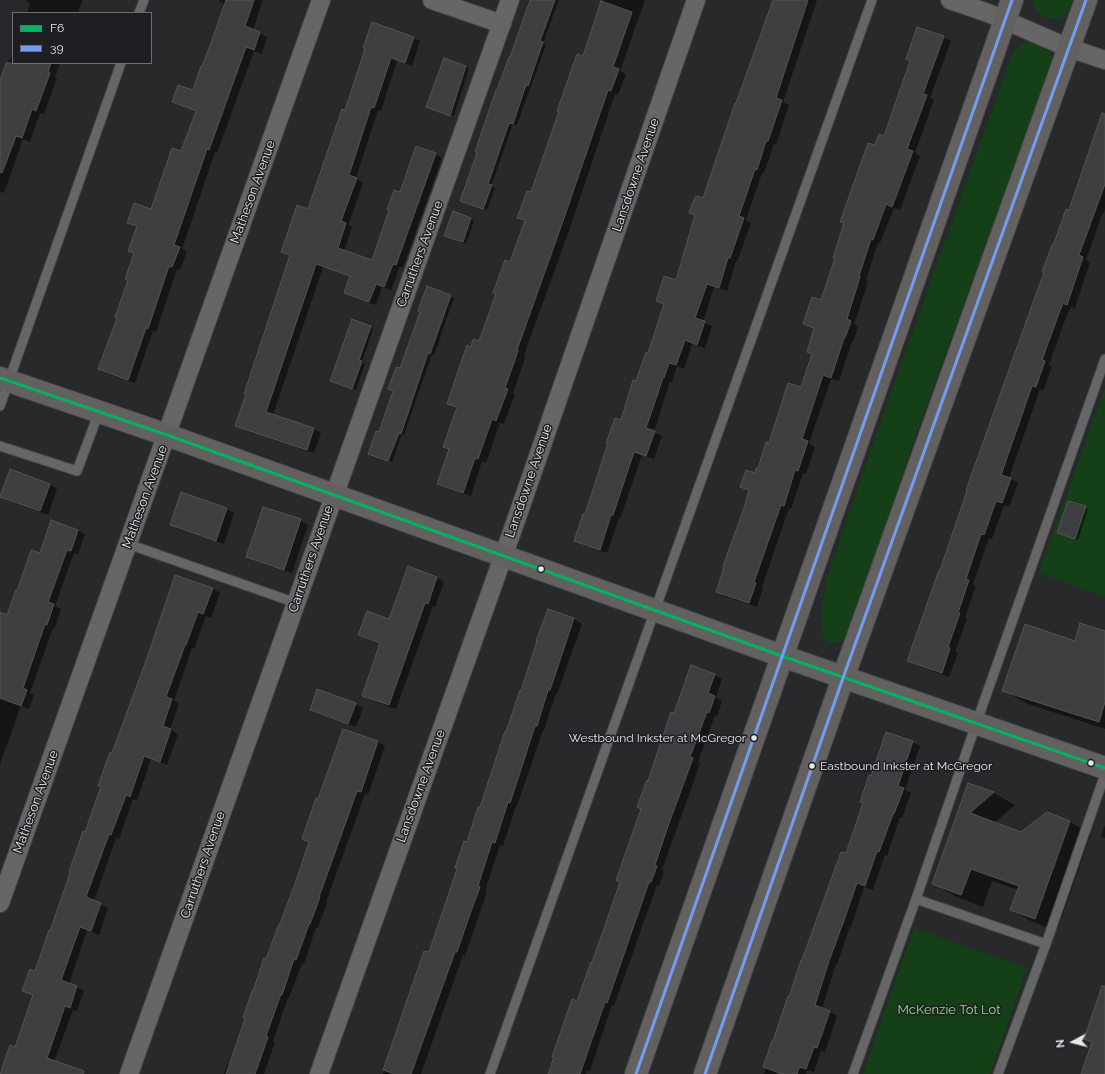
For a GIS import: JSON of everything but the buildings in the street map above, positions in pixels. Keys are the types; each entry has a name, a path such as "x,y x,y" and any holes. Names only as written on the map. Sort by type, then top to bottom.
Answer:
{"main road":[{"path":"705,1074 843,678 1086,0"},
{"path":"636,1074 1008,10"},
{"path":"4,380 167,435 843,678 1105,768"}],"street":[{"name":"Matheson Avenue","path":"0,903 322,0"},
{"path":"432,0 502,24"},
{"name":"Carruthers Avenue","path":"129,1074 510,0"},
{"name":"Lansdowne Avenue","path":"319,1074 503,556 696,0"},
{"path":"950,0 1008,10 1069,48 1105,60"}],"lane":[{"path":"139,12 144,0"},
{"path":"490,1074 872,0"},
{"path":"0,406 4,380 122,64"},
{"path":"853,1074 916,899 1105,359"},
{"path":"0,446 77,471 99,412"},
{"path":"128,544 296,603"},
{"path":"998,1074 1046,944 1105,774"},
{"path":"916,899 1046,944"}],"green space":[{"path":"1033,0 1072,0 1069,9 1063,16 1056,19 1043,17 1034,7"},
{"path":"1031,41 1041,44 1049,52 1051,66 919,426 850,631 845,639 828,643 821,632 825,585 869,455 1007,68 1014,51 1024,42"},
{"path":"1105,388 1105,597 1039,573"},
{"name":"McKenzie Tot Lot","path":"914,928 1027,968 990,1074 863,1074"}],"transit line":[{"name":"39","path":"636,1074 1012,0"},
{"name":"39","path":"705,1074 843,678 1086,0"},
{"name":"F6","path":"0,378 167,435 782,656 1105,768"}],"place":[{"name":"Westbound Inkster at McGregor","path":"754,738"},
{"name":"Eastbound Inkster at McGregor","path":"812,766"}]}
